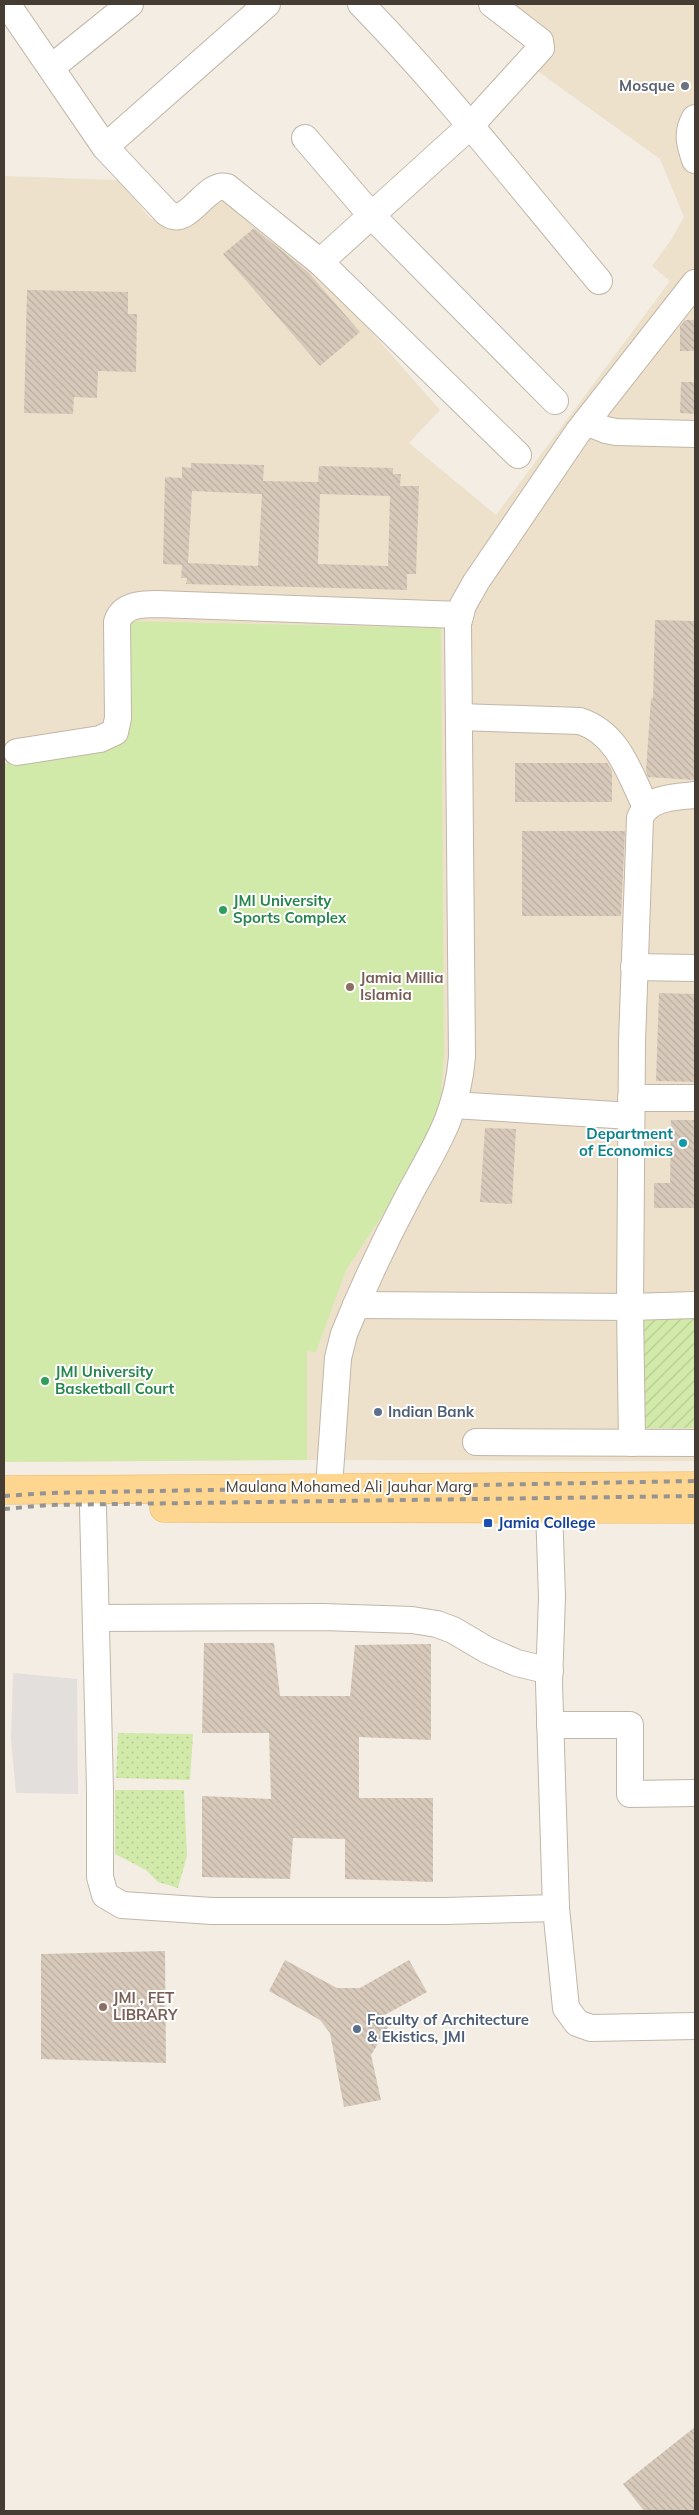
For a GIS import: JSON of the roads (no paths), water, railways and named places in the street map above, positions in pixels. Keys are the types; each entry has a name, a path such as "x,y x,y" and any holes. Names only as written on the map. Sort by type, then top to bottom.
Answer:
{"main road":[{"name":"Maulana Mohamed Ali Jauhar Marg","path":"4,1490 695,1486"},
{"name":"Maulana Mohamed Ali Jauhar Marg","path":"4,1507 695,1509"}],"street":[{"path":"7,4 52,67 105,147 170,215 182,215 215,187 225,186 320,262 518,456"},
{"path":"52,67 130,4"},
{"path":"105,147 267,4"},
{"path":"361,4 397,41 599,281"},
{"path":"320,262 470,126 542,47 540,41 492,4"},
{"path":"695,118 690,133 690,144 695,160"},
{"path":"306,138 371,215 555,402"},
{"path":"329,1487 338,1358 344,1334 356,1305 409,1196 439,1144 460,1080 462,1057 460,615 476,582 586,422 695,283"},
{"path":"586,422 616,432 695,434"},
{"path":"17,752 100,739 114,732 118,718 117,622 119,616 129,608 142,604 157,604 460,615"},
{"path":"459,717 580,721 591,725 610,738 646,807"},
{"path":"632,1443 630,1307 631,1107 640,818 646,807 654,802 695,795"},
{"path":"634,968 695,968"},
{"path":"453,1105 631,1107 695,1098"},
{"path":"356,1305 630,1307 695,1305"},
{"path":"476,1442 695,1443"},
{"path":"93,1507 100,1877 102,1890 112,1901 122,1905 212,1911 416,1912 556,1908"},
{"path":"549,1509 552,1597 550,1725 556,1908 564,1999 569,2014 577,2023 591,2028 695,2026"},
{"path":"96,1618 323,1617 412,1620 445,1627 517,1663 550,1671"},
{"path":"550,1725 630,1725 630,1794 695,1793"}],"railway":[{"path":"4,1496 48,1493 695,1481"},
{"path":"4,1509 48,1505 695,1496"}],"place":[{"name":"Mosque","path":"685,86"},
{"name":"JMI University Sports Complex","path":"223,910"},
{"name":"Jamia Millia Islamia","path":"350,987"},
{"name":"Department of Economics","path":"683,1143"},
{"name":"JMI University Basketball Court","path":"45,1381"},
{"name":"Indian Bank","path":"378,1412"},
{"name":"Jamia College","path":"488,1523"},
{"name":"JMI , FET LIBRARY","path":"103,2007"},
{"name":"Faculty of Architecture & Ekistics, JMI","path":"357,2029"}]}
